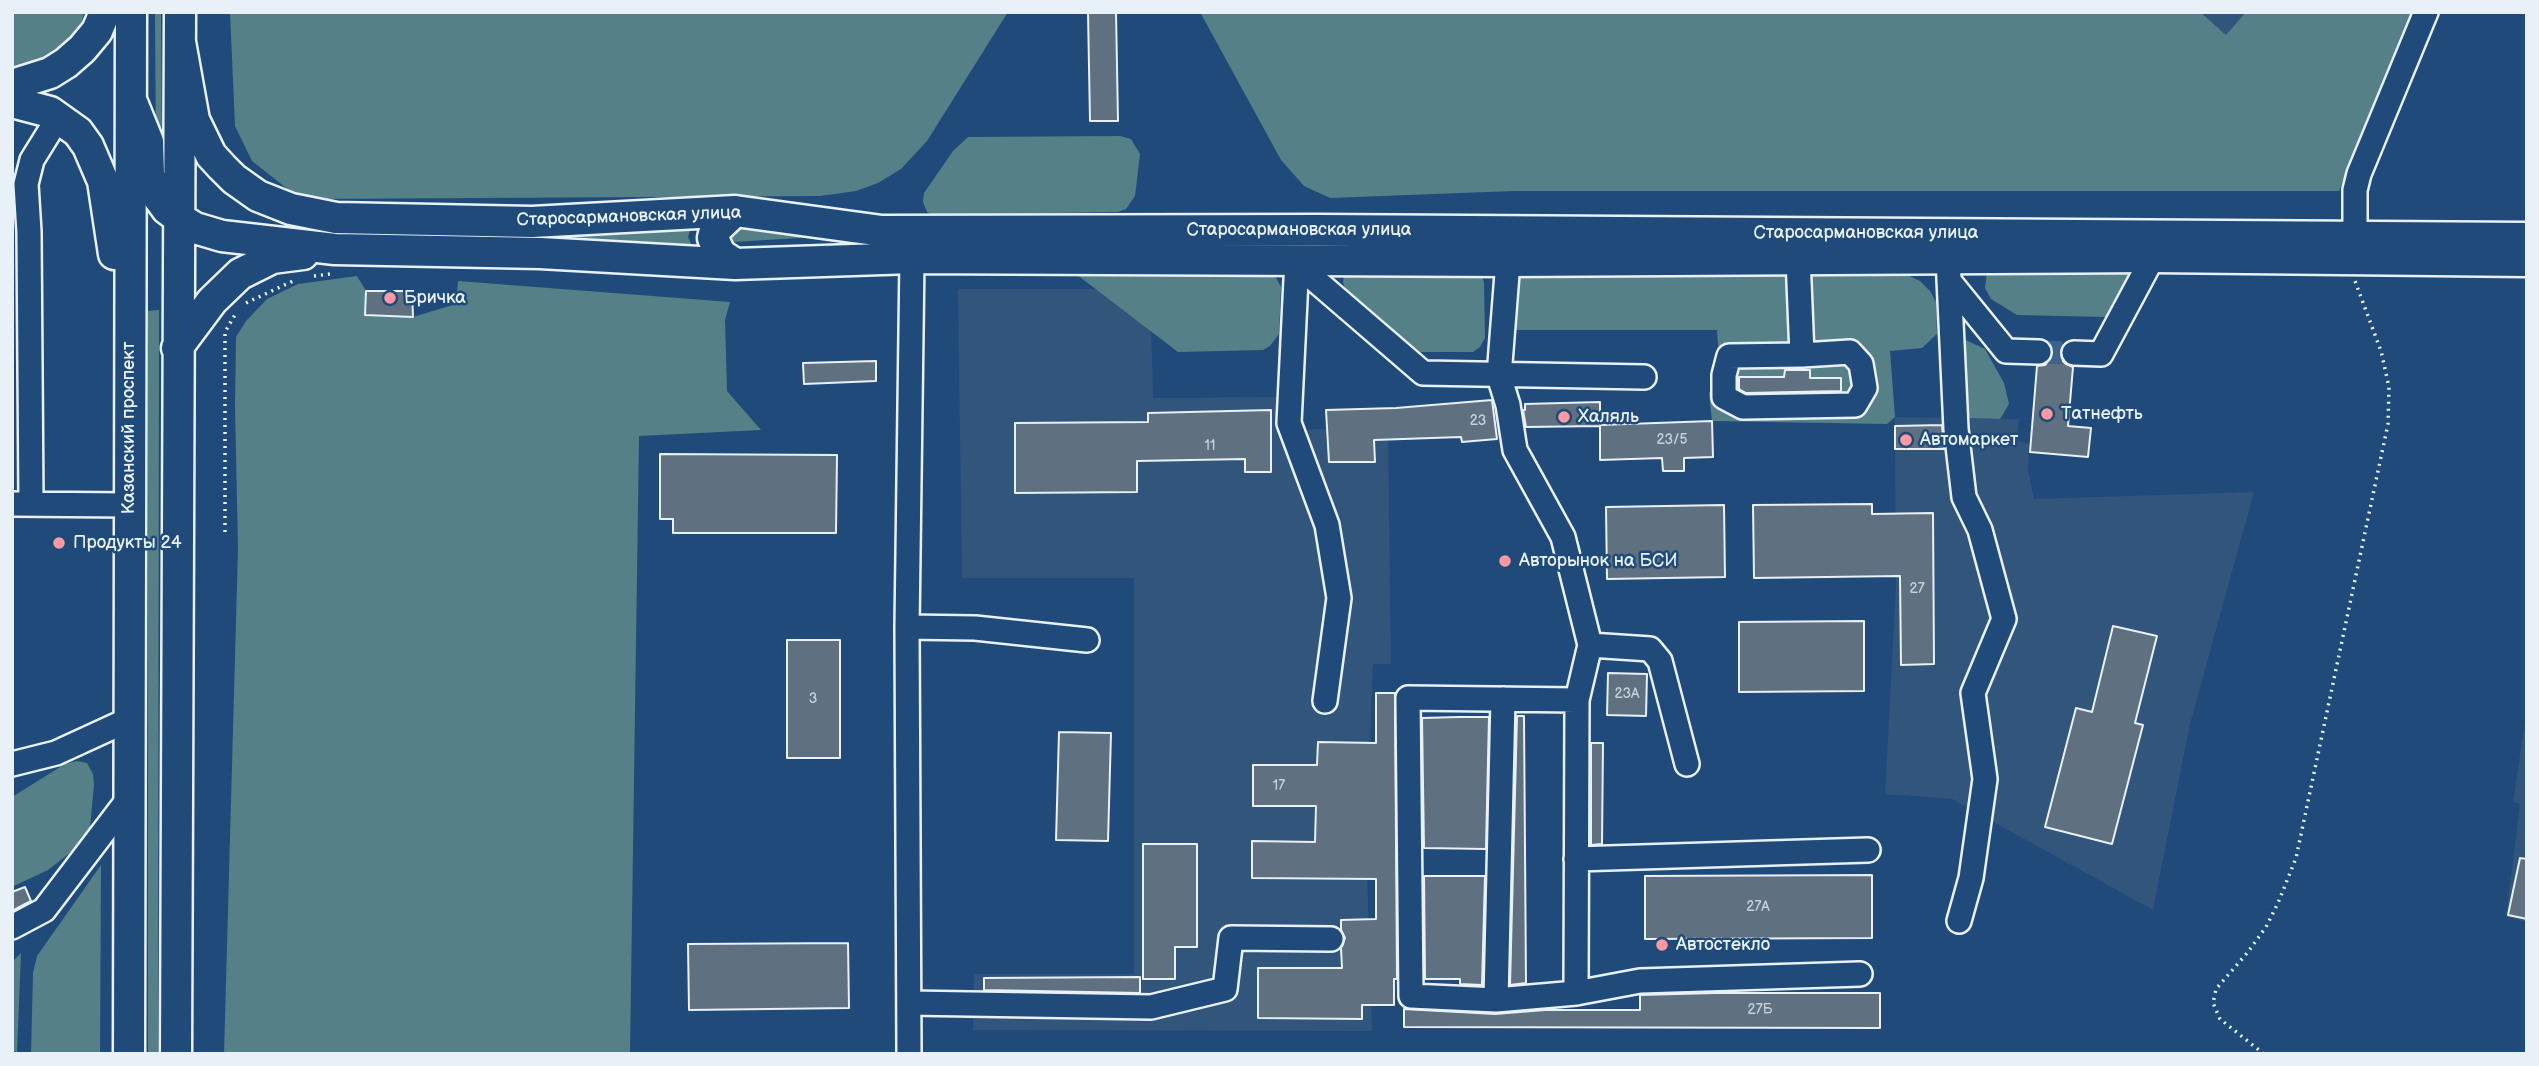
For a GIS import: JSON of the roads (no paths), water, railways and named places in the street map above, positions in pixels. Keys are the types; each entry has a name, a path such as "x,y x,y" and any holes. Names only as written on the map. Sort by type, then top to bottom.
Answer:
{"main road":[{"path":"12,85 50,73 66,63 97,31 105,12"},
{"name":"Казанский проспект","path":"129,1054 131,12"},
{"path":"176,1054 180,12"},
{"name":"Старосармановская улица","path":"180,42 194,120 211,155 234,179 258,197 291,209 336,218 532,222 735,211 882,230 1318,230 2354,249 2525,257"},
{"path":"131,100 148,142 149,174 153,190 167,209 195,228 338,261"},
{"path":"12,102 50,112 78,132 89,146 103,181 119,282 129,323"},
{"path":"735,211 715,230 713,239 720,254 735,264"},
{"name":"Старосармановская улица","path":"338,261 540,253 735,264 912,258 1508,261 1798,258 1949,270 2154,257 2354,249"},
{"path":"177,348 212,301 240,274 272,258 338,261"}],"street":[{"path":"2354,249 2355,190 2359,174 2426,12"},
{"path":"58,118 19,184 29,232 22,504 129,505"},
{"path":"2074,353 2101,354 2154,257"},
{"path":"909,1054 907,627 912,258"},
{"path":"1798,258 1802,355"},
{"path":"1297,259 1315,280 1423,373 1644,377"},
{"path":"1297,259 1289,423 1327,525 1339,598 1325,701"},
{"path":"1508,261 1499,376 1508,405 1515,450 1563,537 1590,645 1577,700 1576,993"},
{"path":"1949,270 2006,351 2039,352"},
{"path":"1949,270 1956,429 1964,497 1980,530 2004,619 1973,693 1985,779 1971,878 1959,920"},
{"path":"1850,352 1861,364 1865,388 1855,405 1743,407 1724,397 1724,375 1729,356 1802,355 1850,352"},
{"path":"907,627 975,628 1087,640"},
{"path":"1590,645 1650,649 1660,661 1687,764"},
{"path":"1577,700 1408,698 1411,996 1496,1000 1576,993 1640,981 1860,974"},
{"path":"1496,1000 1503,699"},
{"path":"12,764 57,753 130,719"},
{"path":"12,927 44,910 130,797"},
{"path":"1576,859 1868,850"},
{"path":"909,1003 1151,1007 1225,989 1231,938 1331,939"}],"tunnel":[{"path":"2039,352 2074,353"}],"place":[{"name":"Бричка","path":"390,298"},
{"name":"Татнефть","path":"2047,414"},
{"name":"Халяль","path":"1564,417"},
{"name":"Автомаркет","path":"1906,440"},
{"name":"Продукты 24","path":"59,543"},
{"name":"Авторынок на БСИ","path":"1505,561"},
{"name":"Автостекло","path":"1662,945"}]}
